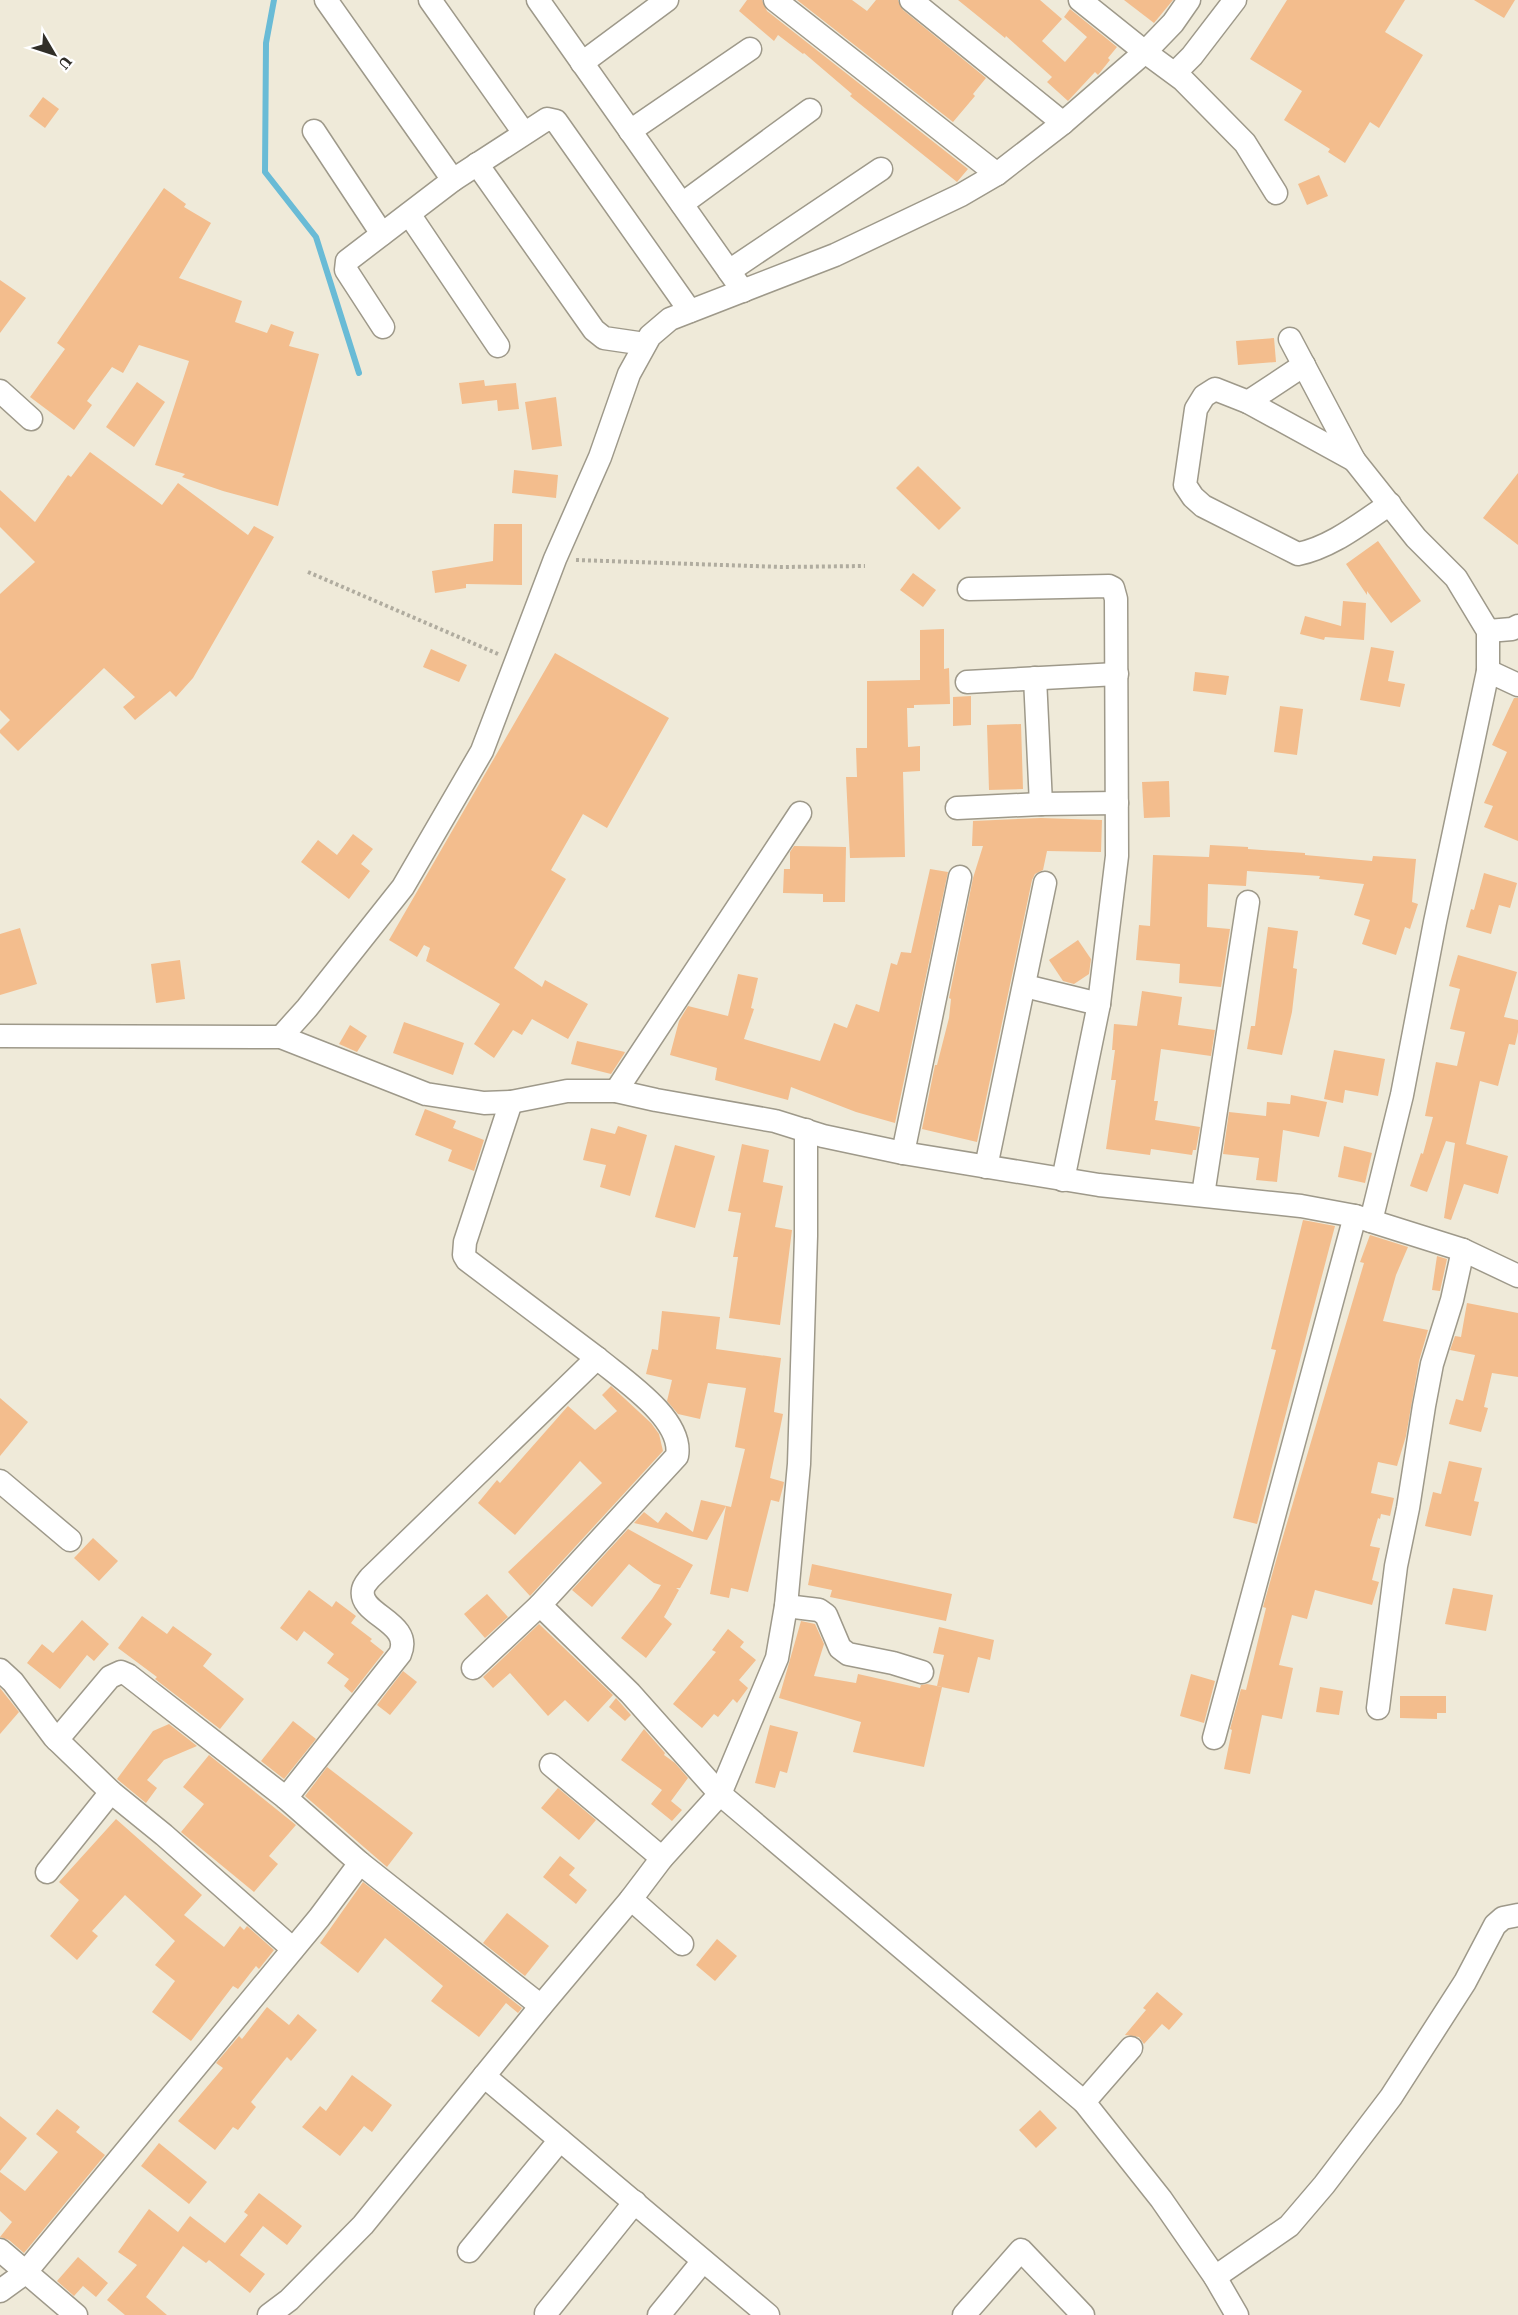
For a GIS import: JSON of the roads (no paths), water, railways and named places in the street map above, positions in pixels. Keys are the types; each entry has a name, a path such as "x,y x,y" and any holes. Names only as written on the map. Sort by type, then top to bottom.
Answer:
{"street":[{"path":"326,0 453,180"},
{"path":"430,0 524,133"},
{"path":"538,0 743,291"},
{"path":"582,63 667,0"},
{"path":"911,0 1063,123"},
{"path":"281,1037 307,1008 403,887 482,751 555,559 600,457 629,374 650,336 670,319 835,255 961,195 997,174 1063,123 1145,52 1173,23 1189,0"},
{"path":"1175,73 1192,56 1235,0"},
{"path":"780,2 997,174"},
{"path":"1090,4 1145,52 1175,73 1245,143 1276,193"},
{"path":"630,131 750,49"},
{"path":"682,204 810,110"},
{"path":"383,327 346,270 347,261 453,180 547,119 556,121 690,311"},
{"path":"314,131 382,234"},
{"path":"477,164 594,330 604,338 645,344"},
{"path":"729,271 881,169"},
{"path":"409,214 498,346"},
{"path":"1214,1738 1363,1219 1402,1095 1434,922 1488,672 1488,631 1456,578 1416,538 1354,460 1290,339"},
{"path":"1248,402 1304,365"},
{"path":"1354,460 1248,402 1215,389 1204,396 1196,410 1185,485 1203,507 1298,554 1314,551 1326,545 1390,504"},
{"path":"0,391 31,419"},
{"path":"969,589 1109,586 1113,588 1116,599 1117,856 1099,1004 1063,1180"},
{"path":"1488,631 1512,629 1518,626"},
{"path":"1488,672 1518,685"},
{"path":"967,682 1117,674"},
{"path":"1035,678 1041,804"},
{"path":"957,808 1117,803"},
{"path":"616,1091 800,813"},
{"path":"903,1153 960,877"},
{"path":"986,1167 1045,883"},
{"path":"1203,1195 1248,902"},
{"path":"1025,986 1099,1004"},
{"path":"0,1036 281,1037 426,1094 484,1103 511,1102 567,1091 616,1091 776,1121 903,1153 1063,1180 1301,1206 1363,1219 1463,1250 1518,1276"},
{"path":"473,1668 540,1605 677,1456 677,1441 672,1428 642,1395 597,1358 467,1260 464,1255 465,1242 511,1102"},
{"path":"269,2315 289,2300 363,2225 541,2006 632,1899 662,1858 720,1794 777,1658 786,1606 798,1464 806,1236 806,1130"},
{"path":"1378,1708 1396,1566 1426,1395 1432,1364 1452,1300 1463,1250"},
{"path":"286,1798 403,1648 402,1640 395,1628 367,1604 363,1597 363,1589 369,1578 597,1358"},
{"path":"0,1481 69,1540"},
{"path":"540,1605 630,1693 720,1794 1084,2102 1161,2199 1215,2277 1237,2315"},
{"path":"786,1606 819,1610 826,1616 840,1648 848,1654 893,1663 922,1672"},
{"path":"0,1670 13,1682 57,1740 111,1792 164,1835 293,1949"},
{"path":"57,1740 110,1677 120,1672 129,1675 286,1798 360,1863 541,2006"},
{"path":"551,1765 662,1858"},
{"path":"47,1872 111,1792"},
{"path":"0,2291 25,2273 320,1918 360,1863"},
{"path":"632,1899 682,1944"},
{"path":"1215,2277 1289,2226 1324,2185 1391,2097 1465,1982 1495,1925 1503,1918 1518,1915"},
{"path":"1084,2102 1131,2048"},
{"path":"484,2076 768,2315"},
{"path":"469,2251 560,2140"},
{"path":"546,2313 635,2202"},
{"path":"0,2250 76,2315"},
{"path":"964,2315 1021,2250 1080,2314"},
{"path":"659,2315 704,2260"}],"waterway":[{"path":"274,0 266,43 265,172 316,237 359,373"}]}
